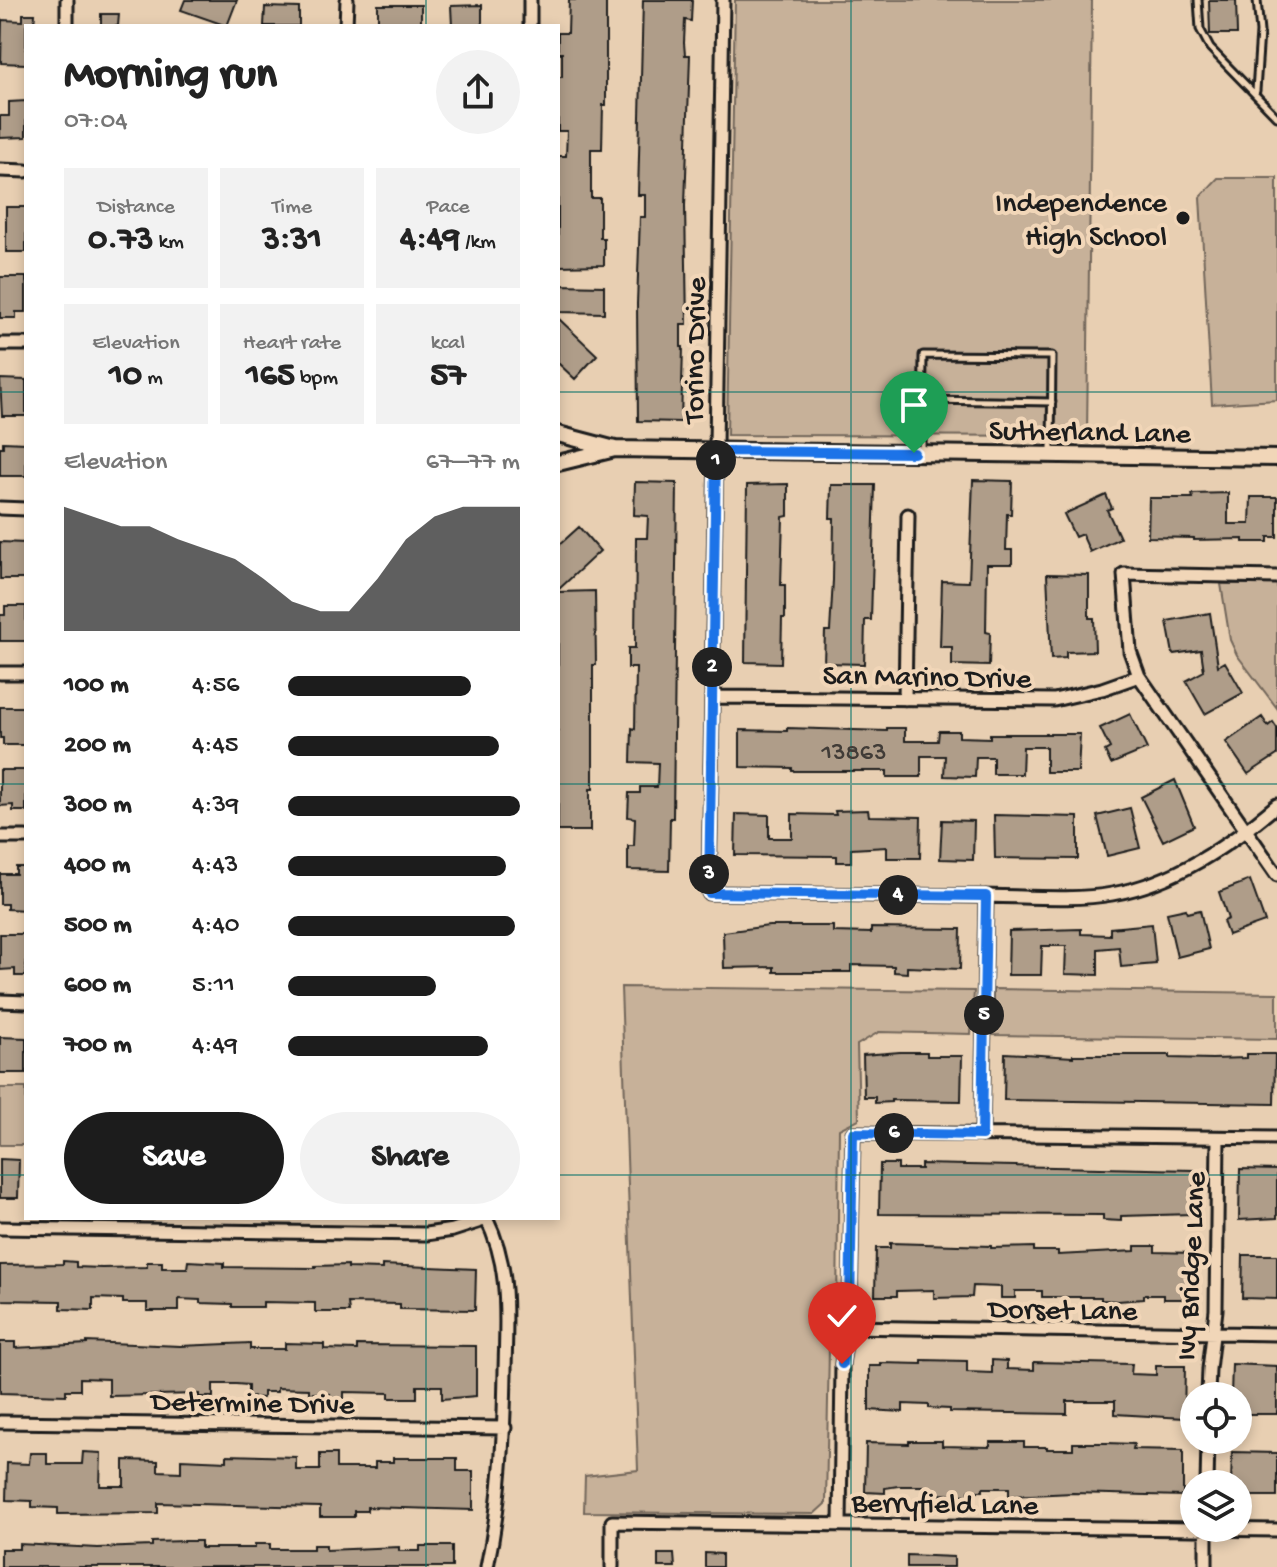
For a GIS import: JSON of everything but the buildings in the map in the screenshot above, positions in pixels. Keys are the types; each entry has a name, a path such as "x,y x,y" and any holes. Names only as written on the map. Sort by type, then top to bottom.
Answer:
{"street":[{"path":"67,0 67,24"},
{"path":"346,24 347,0"},
{"path":"530,0 530,24"},
{"name":"Torino Drive","path":"723,0 709,893 986,896"},
{"path":"0,170 24,171"},
{"path":"0,344 24,344"},
{"name":"Sutherland Lane","path":"560,435 615,449 1277,458"},
{"name":"Sutherland Lane","path":"560,463 615,449"},
{"path":"0,508 24,509"},
{"path":"905,699 908,515"},
{"path":"1277,577 1124,574 1130,651 1139,676 1277,875"},
{"path":"0,673 24,673"},
{"name":"San Marino Drive","path":"712,697 1054,700 1102,689 1139,676"},
{"path":"982,1135 986,896 1112,895 1159,880 1203,860 1247,831 1277,805"},
{"path":"0,837 24,837"},
{"path":"0,1001 24,1002"},
{"path":"840,1525 842,1373 848,1327 853,1133 1277,1138"},
{"name":"Ivy Bridge Lane","path":"1209,1382 1214,1333 1218,1138"},
{"path":"0,1228 426,1234 453,1230 480,1220"},
{"path":"487,1220 499,1248 506,1283 505,1428 500,1502 487,1567"},
{"name":"Dorset Lane","path":"848,1327 1277,1334"},
{"name":"Determine Drive","path":"0,1422 505,1428"},
{"name":"Berryfield Lane","path":"612,1567 612,1522 1180,1529"},
{"name":"Berryfield Lane","path":"1252,1530 1277,1530"},
{"path":"1206,1542 1206,1567"}],"lane":[{"path":"1198,0 1200,29 1210,48 1277,117"},
{"path":"1256,92 1260,32 1257,0"},
{"path":"922,454 923,355 967,355 1052,356 1051,455"},
{"path":"923,400 1052,402"}],"shaded area":[{"path":"735,0 1092,0 1087,436 727,435"},
{"path":"1218,178 1277,178 1277,400 1212,404 1200,197"},
{"path":"1221,584 1277,584 1277,708 1237,655 1230,640"},
{"path":"621,987 974,991 971,1034 879,1032 857,1045 859,1119 839,1129 837,1308 829,1348 826,1503 814,1514 584,1512 585,1476 638,1470"},
{"path":"993,989 1277,993 1277,1039 993,1035"},
{"path":"0,1088 24,1088 24,1145 0,1145"}],"place":[{"name":"Independence High School","path":"1183,218"}],"route":[{"path":"842,1364 850,1308 853,1133 982,1135 986,896 709,893 716,451 914,453"}]}
